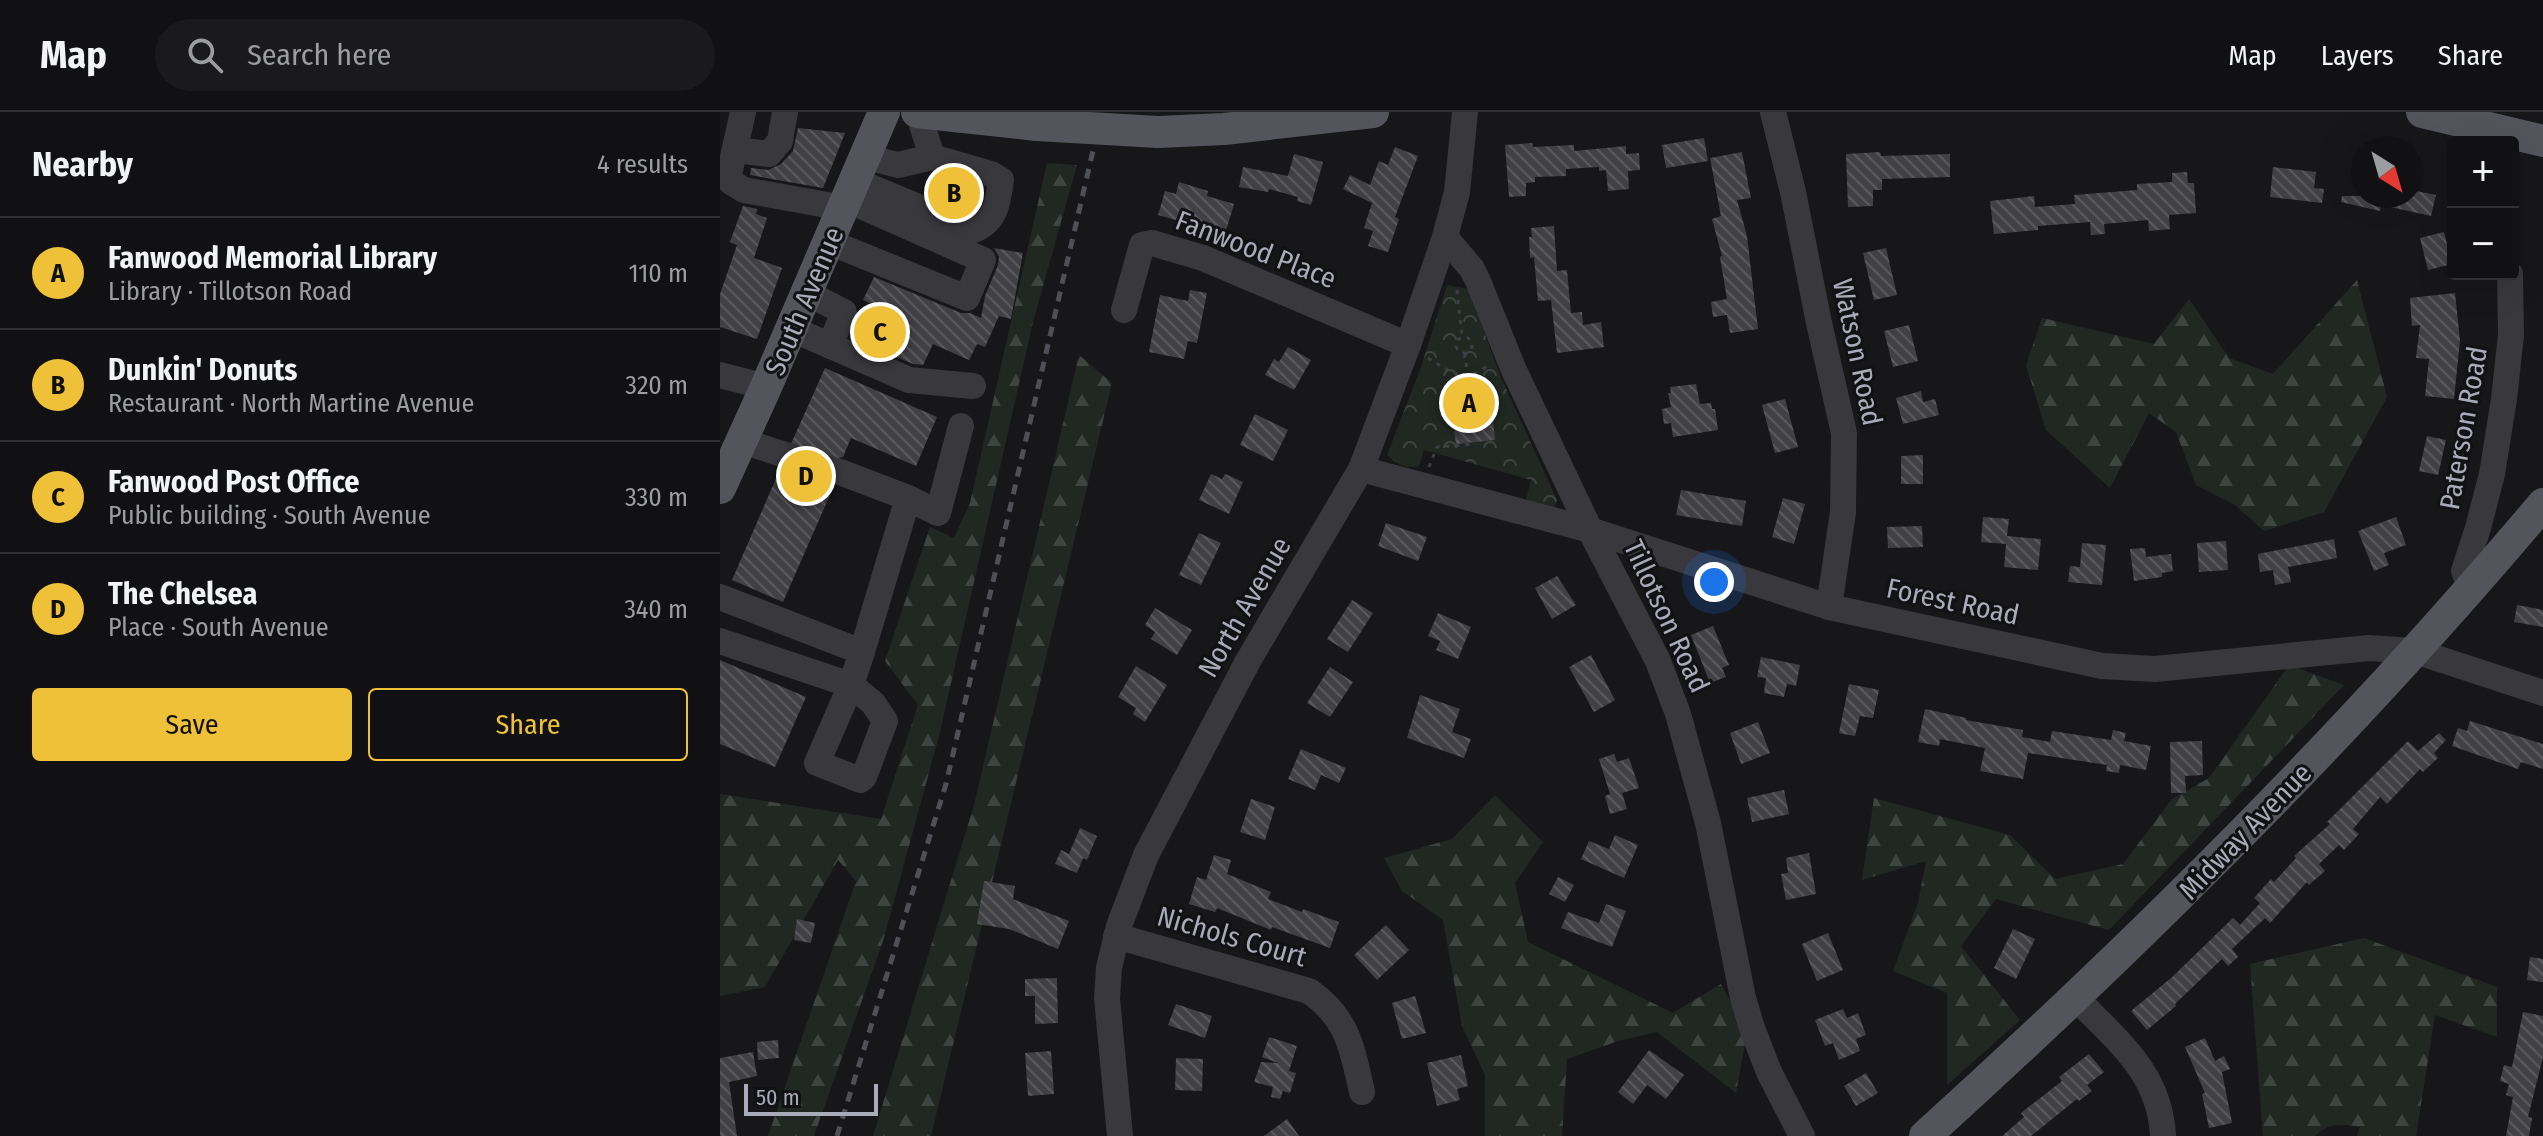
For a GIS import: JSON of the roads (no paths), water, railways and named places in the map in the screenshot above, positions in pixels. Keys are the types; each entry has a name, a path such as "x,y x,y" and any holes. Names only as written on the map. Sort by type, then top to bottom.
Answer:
{"main road":[{"name":"South Avenue","path":"720,488 792,329 884,112"},
{"path":"918,112 1037,125 1158,132 1224,129 1373,112"},
{"path":"2422,112 2459,125 2543,141"},
{"name":"Midway Avenue","path":"1925,1136 2227,851 2471,590 2543,504"}],"street":[{"path":"743,112 729,175 736,187 853,187 974,230 997,210 1001,180 991,174 932,157 898,165 853,187"},
{"path":"735,150 769,154 780,141 785,112"},
{"path":"918,112 932,157"},
{"name":"North Avenue","path":"1120,1136 1107,998 1116,936 1146,855 1235,685 1361,469 1445,237 1457,192 1465,112"},
{"name":"Watson Road","path":"1773,112 1844,433 1843,512 1829,607"},
{"path":"829,242 967,298 983,260 853,187"},
{"name":"Tillotson Road","path":"1445,237 1472,269 1505,349 1590,530 1658,661 1678,714 1708,823 1743,998 1752,1028 1769,1072 1802,1136"},
{"name":"Fanwood Place","path":"1124,310 1142,245 1152,243 1203,258 1408,345"},
{"name":"Paterson Road","path":"2471,590 2464,571 2492,474 2504,399 2511,335 2510,280"},
{"path":"807,293 844,312 830,346"},
{"path":"792,329 909,380 973,386"},
{"path":"720,375 766,387"},
{"path":"840,472 938,513 961,426"},
{"path":"742,441 776,452"},
{"name":"Forest Road","path":"1361,469 1590,530 1829,607 2102,666 2155,669 2369,648 2415,651 2543,693"},
{"path":"720,641 851,685 908,498"},
{"path":"720,597 862,652"},
{"name":"Nichols Court","path":"1116,936 1309,991 1330,1008 1345,1030 1362,1092"},
{"path":"2075,997 2149,1079 2162,1116 2163,1136"}],"tunnel":[{"path":"776,452 840,472"}],"railway":[{"path":"837,1136 946,784 1102,112"}],"place":[{"name":"Dunkin' Donuts","path":"954,193"},
{"name":"Fanwood Post Office","path":"880,332"},
{"name":"Fanwood Memorial Library","path":"1469,403"},
{"name":"The Chelsea","path":"806,476"}]}
